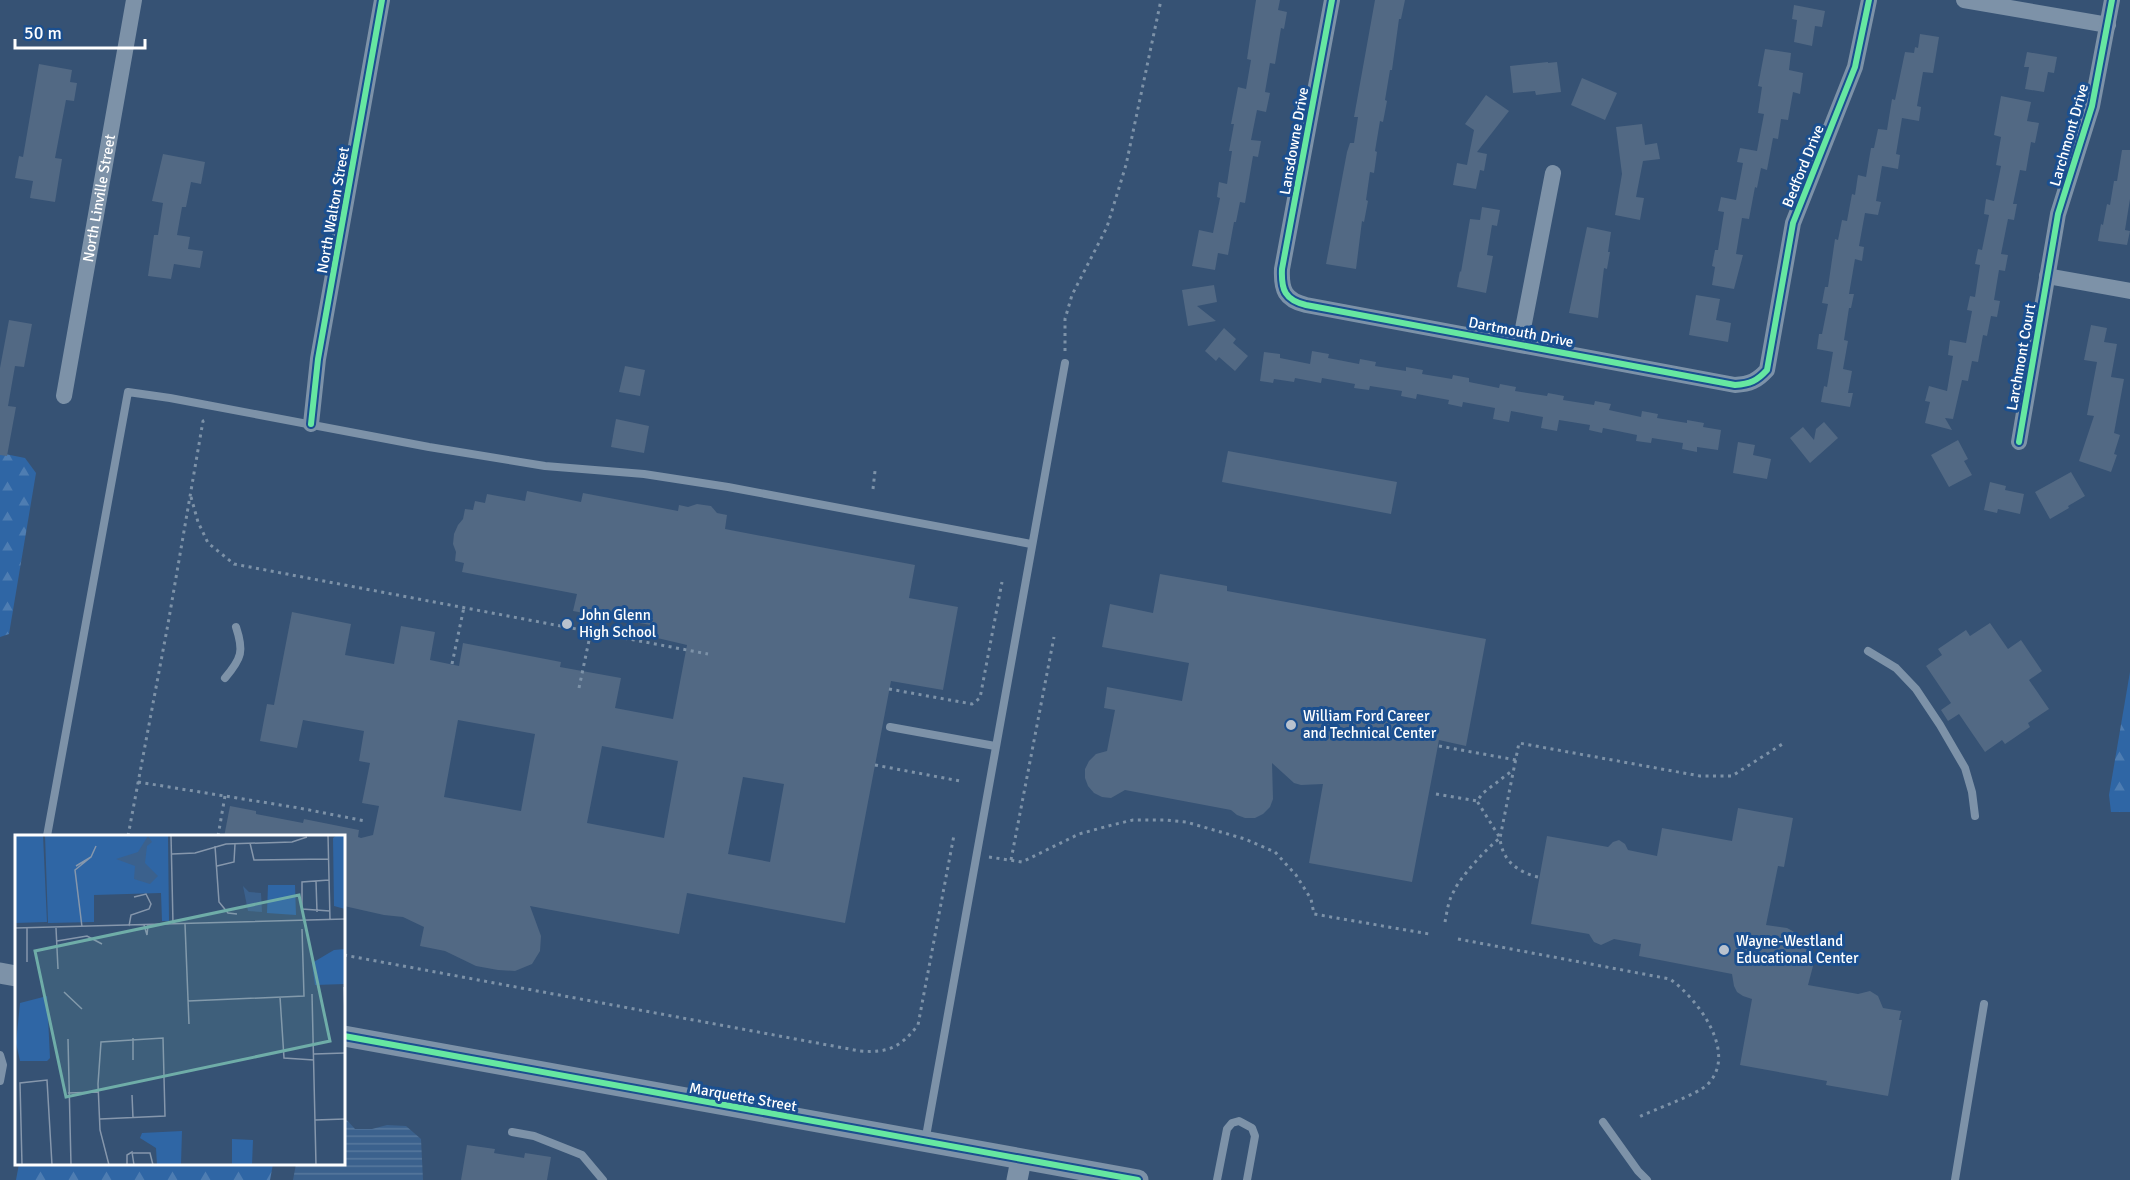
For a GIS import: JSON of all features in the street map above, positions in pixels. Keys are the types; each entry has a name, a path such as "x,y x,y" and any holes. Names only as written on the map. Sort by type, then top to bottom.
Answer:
{"street":[{"name":"North Linville Street","path":"64,396 134,0"},
{"name":"North Walton Street","path":"311,424 318,358 382,0"},
{"name":"Lansdowne Drive","path":"1283,287 1282,269 1332,0"},
{"name":"Bedford Drive","path":"1760,377 1767,370 1770,360 1787,247 1793,224 1848,88 1861,46 1869,0"},
{"path":"1964,0 2108,25"},
{"name":"Larchmont Drive","path":"2047,276 2058,214 2092,106 2112,0"},
{"path":"1520,344 1553,173"},
{"path":"2047,276 2130,291"},
{"name":"Larchmont Court","path":"2019,442 2047,276"},
{"name":"Dartmouth Drive","path":"1283,287 1288,297 1294,302 1306,305 1735,385 1748,385 1760,377"},
{"path":"0,973 15,976"},
{"name":"Marquette Street","path":"345,1036 925,1143 1019,1170 1138,1180"}],"lane":[{"path":"925,1143 1065,363"},
{"path":"47,835 128,392 545,466 644,474 728,487 1031,544"},
{"path":"225,678 241,655 242,644 236,627"},
{"path":"1868,651 1896,668 1916,689 1940,725 1965,768 1972,792 1975,816"},
{"path":"890,728 995,746"},
{"path":"1955,1180 1984,1004"},
{"path":"0,1055 3,1065 0,1081"},
{"path":"1217,1180 1227,1129 1232,1123 1239,1121 1252,1128 1254,1136 1247,1180"},
{"path":"1603,1122 1647,1180"},
{"path":"512,1132 534,1136 582,1155 603,1180"}],"path":[{"path":"1065,363 1065,319 1072,295 1107,227 1126,165 1161,0"},
{"path":"128,835 203,421 208,418"},
{"path":"873,489 875,471"},
{"path":"190,495 198,522 208,543 234,564 708,654"},
{"path":"890,688 972,704 980,698 1002,582"},
{"path":"452,664 464,607"},
{"path":"579,688 591,631"},
{"path":"1011,860 1054,637"},
{"path":"1538,877 1525,874 1513,866 1501,847 1500,838 1519,742 1700,776 1732,776 1784,743"},
{"path":"1439,746 1516,760"},
{"path":"875,765 960,781"},
{"path":"1477,801 1483,793 1514,769"},
{"path":"138,782 365,821"},
{"path":"1436,794 1477,801 1500,838"},
{"path":"218,835 225,796"},
{"path":"989,857 1022,862 1079,834 1133,820 1186,822 1245,839 1275,852 1296,875 1311,899 1314,914 1429,934"},
{"path":"345,955 860,1051 878,1052 896,1047 918,1025 954,835"},
{"path":"1445,922 1449,902 1455,888 1491,844 1500,838"},
{"path":"1458,939 1670,979 1683,988 1713,1030 1719,1046 1716,1072 1706,1087 1639,1117"}],"green space":[{"path":"0,453 25,458 36,473 9,634 0,637"},
{"path":"2130,672 2130,812 2111,812 2109,795"},
{"path":"19,1165 273,1165 270,1180 16,1180"}],"shaded area":[{"path":"345,1118 355,1129 372,1129 387,1125 406,1126 421,1139 423,1180 293,1180 296,1165 345,1165"}],"building":[{"path":"1256,0 1280,0 1278,10 1287,12 1284,29 1281,28 1275,64 1270,63 1265,92 1270,93 1266,112 1257,110 1251,140 1261,141 1258,157 1253,156 1245,203 1240,202 1228,255 1218,253 1215,270 1192,266 1199,230 1213,233 1220,198 1217,197 1219,182 1227,184 1232,151 1229,151 1234,124 1231,124 1238,87 1246,89 1251,60 1247,59"},
{"path":"1375,0 1405,0 1401,19 1399,19 1383,122 1380,121 1374,173 1370,172 1366,200 1368,201 1364,222 1362,221 1356,269 1326,264 1347,152 1350,143 1354,143 1358,117 1354,117"},
{"path":"1794,5 1825,11 1822,27 1815,26 1812,46 1794,42 1797,20 1792,19"},
{"path":"1920,34 1939,37 1933,73 1923,72 1917,106 1921,107 1919,121 1902,118 1896,154 1900,155 1898,169 1882,166 1876,201 1881,202 1878,215 1865,213 1859,246 1864,247 1862,261 1855,259 1849,294 1854,294 1851,308 1849,308 1844,340 1848,341 1843,369 1852,371 1848,393 1853,393 1850,407 1821,402 1824,386 1827,387 1833,352 1817,349 1828,304 1822,303 1825,287 1828,287 1835,239 1838,240 1842,220 1847,221 1858,175 1866,177 1871,148 1874,148 1878,129 1887,130 1892,99 1895,100 1905,52 1914,53 1915,47 1918,48"},
{"path":"1765,49 1791,53 1789,70 1803,73 1800,94 1793,92 1788,120 1781,119 1778,139 1773,138 1767,170 1761,168 1749,219 1742,218 1736,254 1743,255 1734,289 1712,285 1715,267 1712,266 1715,250 1718,250 1724,212 1718,211 1721,197 1736,200 1743,163 1737,162 1740,148 1757,151 1764,114 1758,113 1762,87 1758,86"},
{"path":"2027,52 2057,57 2054,73 2048,72 2044,92 2025,89 2029,67 2024,67"},
{"path":"1557,62 1561,92 1536,95 1535,91 1513,93 1510,66"},
{"path":"39,64 72,70 70,82 77,83 74,101 66,100 55,158 62,159 55,202 30,198 33,181 15,178 19,156 23,157"},
{"path":"1582,78 1617,93 1605,120 1571,105"},
{"path":"1486,95 1509,111 1477,152 1487,154 1484,171 1480,170 1476,189 1453,185 1457,163 1467,165 1474,130 1465,124"},
{"path":"2001,96 2031,102 2027,121 2039,123 2035,143 2031,142 2026,171 2020,170 2013,204 2017,204 2014,220 2008,219 2001,254 2008,255 2005,271 1999,270 1994,300 2000,301 1997,317 1991,316 1987,336 1983,335 1978,362 1972,361 1968,381 1962,380 1953,419 1945,418 1952,430 1925,423 1930,402 1925,401 1929,386 1947,391 1953,356 1948,355 1950,340 1966,343 1972,311 1967,310 1970,296 1975,297 1980,265 1975,264 1978,249 1982,250 1989,215 1984,214 1986,199 1994,201 2001,166 1996,165 2001,137 1994,135"},
{"path":"1642,124 1645,145 1657,143 1660,159 1643,161 1636,197 1644,198 1640,220 1615,215 1622,174 1616,127"},
{"path":"2122,150 2130,150 2130,199 2125,230 2130,231 2127,245 2098,241 2107,204 2110,205 2114,181 2117,181"},
{"path":"163,154 205,162 201,184 191,182 186,207 182,207 177,235 190,237 188,249 203,251 200,268 174,264 171,279 148,276 154,235 158,235 163,203 152,201"},
{"path":"1482,207 1500,210 1497,226 1492,225 1487,255 1493,256 1486,293 1457,287 1470,219 1480,220"},
{"path":"1587,227 1611,232 1608,252 1610,252 1607,269 1604,268 1598,318 1569,313"},
{"path":"1214,285 1217,302 1197,306 1216,321 1188,326 1182,290"},
{"path":"1696,295 1720,299 1716,320 1731,323 1728,342 1689,335"},
{"path":"9,320 32,324 24,367 15,366 8,406 16,407 7,456 0,455 0,368"},
{"path":"2091,325 2107,328 2104,342 2117,344 2111,377 2124,379 2114,433 2120,435 2114,454 2117,455 2111,472 2079,461 2094,416 2087,415 2097,362 2084,360"},
{"path":"1224,328 1236,339 1233,343 1248,356 1235,371 1219,357 1216,361 1205,351"},
{"path":"1312,351 1329,354 1328,358 1359,364 1360,359 1376,362 1375,366 1406,371 1406,367 1423,370 1422,374 1452,379 1453,375 1469,378 1469,382 1499,388 1500,384 1516,387 1515,391 1564,396 1563,400 1594,405 1595,401 1611,404 1609,410 1641,417 1642,411 1658,414 1657,418 1704,423 1703,427 1721,430 1718,450 1697,447 1697,452 1682,449 1683,443 1652,438 1651,443 1636,441 1637,435 1603,428 1602,433 1589,430 1590,425 1559,420 1557,431 1541,428 1543,417 1511,411 1509,422 1493,419 1495,408 1463,402 1462,407 1448,404 1449,400 1417,394 1416,399 1401,396 1402,391 1370,386 1369,390 1354,388 1355,384 1322,378 1321,383 1295,378 1294,382 1274,379 1273,383 1260,381 1264,352 1280,354 1280,358 1310,364"},
{"path":"625,366 645,370 640,396 619,392"},
{"path":"616,419 649,426 644,453 611,447"},
{"path":"1824,422 1838,438 1810,463 1790,438 1803,427 1814,440 1816,429"},
{"path":"1958,440 1968,459 1964,461 1972,475 1949,487 1931,455"},
{"path":"1738,442 1755,445 1753,455 1771,459 1767,479 1733,473"},
{"path":"1228,451 1397,482 1391,514 1222,482"},
{"path":"2071,472 2085,496 2050,519 2035,492"},
{"path":"1990,482 2006,486 2005,490 2024,494 2020,514 1998,509 1997,513 1984,510"},
{"path":"527,491 581,502 583,493 678,511 679,505 711,506 717,513 727,515 725,529 915,565 909,598 958,607 943,690 891,681 845,923 687,893 679,934 530,906 541,936 540,951 532,964 515,971 498,970 476,966 445,951 420,946 424,927 403,917 345,906 345,835 224,835 230,806 256,811 256,814 303,823 304,819 359,830 358,837 361,838 373,835 379,806 362,803 370,763 359,761 364,731 303,720 297,748 260,741 267,704 274,705 292,612 351,624 345,655 394,664 401,626 435,632 430,660 459,666 463,643 561,662 560,667 621,678 615,708 673,719 687,645 653,637 656,626 573,611 577,594 462,572 464,563 455,561 454,534 463,519 465,509 473,510 475,501 485,503 487,494 525,501","holes":["458,720 535,734 521,811 444,797","602,746 678,761 664,838 587,823","743,777 784,784 770,862 728,854"]},
{"name":"William Ford Career and Technical Center","path":"1160,574 1227,586 1227,591 1486,639 1466,746 1439,740 1412,882 1309,863 1323,784 1294,783 1272,763 1273,799 1270,807 1255,818 1245,818 1231,810 1125,790 1111,798 1102,797 1088,786 1085,769 1096,754 1107,751 1115,710 1104,708 1107,687 1182,701 1189,663 1102,647 1110,604 1153,613"},
{"path":"1990,623 2008,649 2021,640 2042,671 2029,680 2049,709 2028,723 2030,727 2014,738 2005,744 2002,740 1985,752 1959,714 1948,721 1941,710 1951,703 1926,666 1942,655 1938,649 1966,630 1970,636"},
{"name":"Wayne-Westland Educational Center","path":"1738,808 1793,818 1784,867 1778,866 1766,925 1787,928 1798,934 1806,944 1813,966 1808,985 1858,994 1870,991 1878,996 1883,1008 1901,1011 1899,1020 1902,1020 1888,1096 1826,1085 1827,1081 1740,1065 1752,999 1737,992 1732,974 1639,956 1641,944 1614,939 1601,945 1594,942 1589,934 1531,924 1547,836 1608,847 1619,840 1628,850 1657,856 1662,828 1732,841"},
{"path":"467,1145 495,1149 494,1153 524,1158 525,1153 551,1157 547,1180 461,1180"}],"cycle path":[{"path":"311,424 318,359 382,0"},
{"path":"1332,0 1282,269 1282,283 1289,297 1306,305 1735,385 1753,381 1767,370 1793,223 1855,67 1869,0"},
{"path":"2019,442 2058,214 2092,106 2112,0"},
{"path":"345,1036 1138,1180"}],"place":[{"name":"John Glenn High School","path":"567,624"},
{"name":"William Ford Career and Technical Center","path":"1291,725"},
{"name":"Wayne-Westland Educational Center","path":"1724,950"}]}
